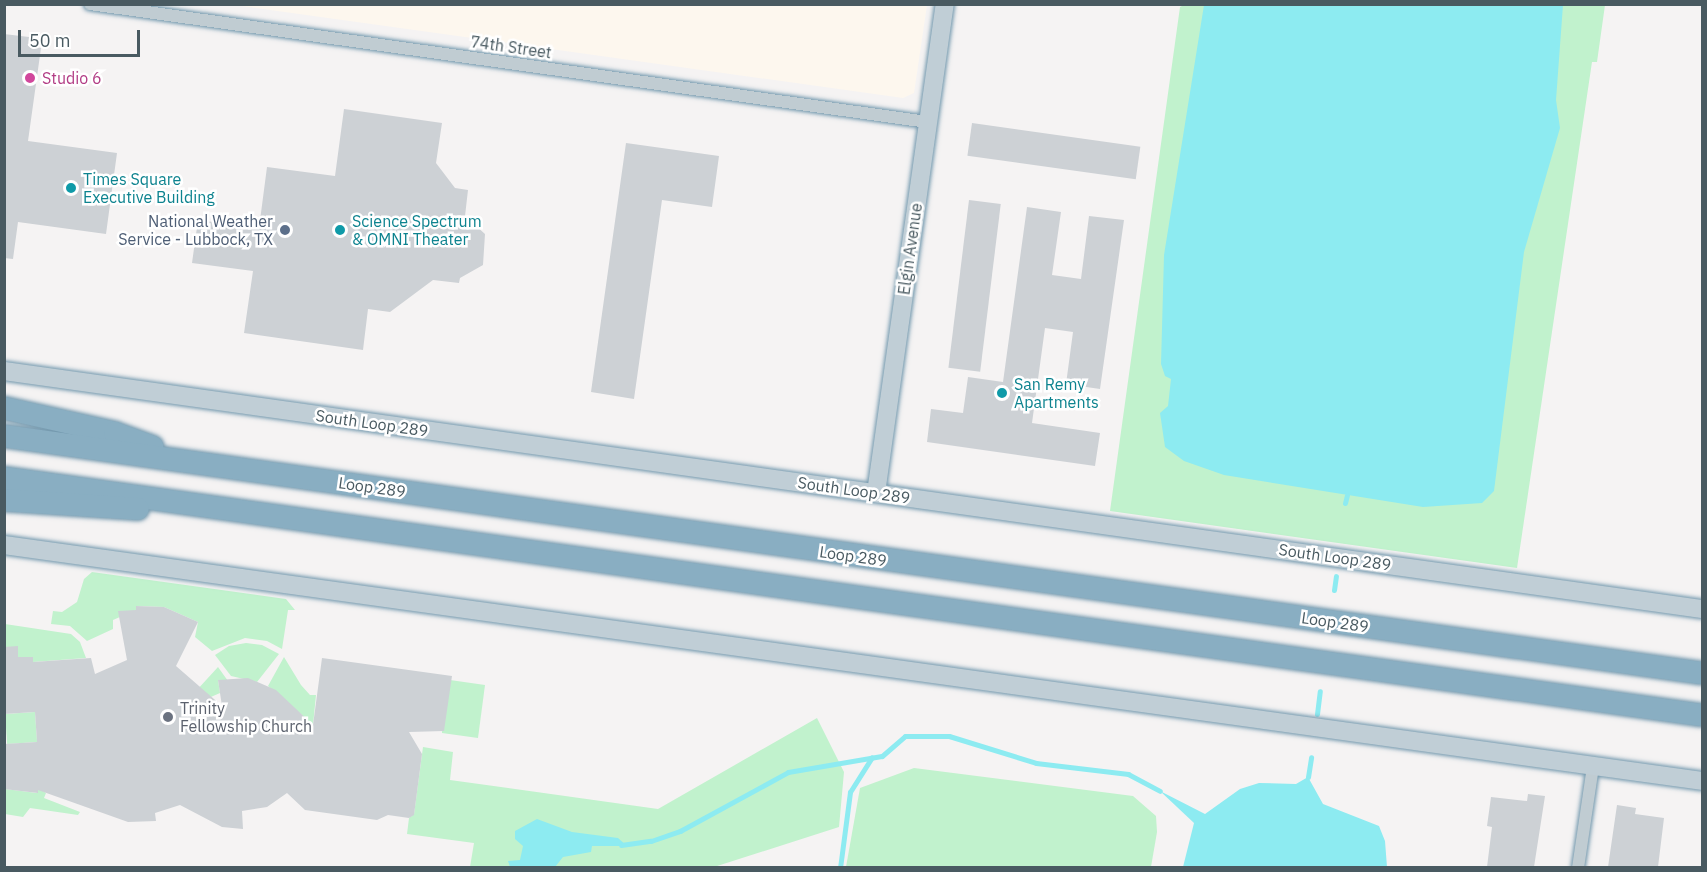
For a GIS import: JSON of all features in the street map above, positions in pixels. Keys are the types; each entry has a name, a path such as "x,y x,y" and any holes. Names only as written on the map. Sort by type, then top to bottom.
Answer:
{"highway":[{"path":"4,408 116,433 197,462"},
{"name":"Loop 289","path":"4,436 1702,673"},
{"path":"4,478 1702,715"},
{"path":"4,500 98,508 242,512"},
{"path":"1382,628 1702,657"},
{"path":"1667,710 1702,720"}],"main road":[{"name":"Elgin Avenue","path":"876,493 945,4"},
{"name":"South Loop 289","path":"4,371 1702,609"},
{"path":"4,544 1702,781"}],"street":[{"name":"74th Street","path":"90,4 928,122"},
{"path":"1578,867 1593,766"}],"shaded area":[{"path":"235,5 927,5 914,93 903,98"}],"green space":[{"path":"1186,4 1605,5 1597,62 1592,62 1517,568 1110,511 1180,7"},
{"path":"92,572 286,599 295,610 288,610 282,649 267,641 245,638 212,651 195,637 198,622 164,607 136,606 136,610 113,620 113,629 87,641 70,626 51,624 53,611 62,612 77,602 84,579"},
{"path":"5,624 71,634 80,642 86,658 33,662 33,657 18,657 5,647"},
{"path":"246,643 262,645 279,654 257,682 231,676 215,655 229,646"},
{"path":"284,657 301,685 310,695 316,695 313,725 305,733 303,716 268,686"},
{"path":"218,667 228,681 218,680 220,693 204,700 196,691"},
{"path":"443,679 485,685 478,738 442,733"},
{"path":"35,712 37,742 7,744 5,714"},
{"path":"817,718 844,772 839,827 714,867 470,867 474,843 407,834 409,818 414,814 423,747 453,752 450,780 658,809"},
{"path":"914,768 1133,796 1156,816 1157,832 1151,867 846,867 860,788"},
{"path":"38,788 46,793 44,798 80,812 78,815 30,808 23,817 5,814 5,789 37,793"}],"water":[{"path":"1204,5 1563,5 1556,100 1560,128 1524,252 1494,491 1482,503 1423,507 1224,475 1184,461 1165,447 1160,413 1168,406 1171,379 1165,376 1161,364 1164,255"},
{"path":"1308,777 1323,804 1379,826 1385,841 1387,867 1183,867 1194,823 1160,791 1205,814 1240,789 1259,783 1296,784"},
{"path":"537,819 572,832 618,838 627,846 592,846 591,852 563,857 555,867 510,867 508,861 520,860 523,846 515,839 515,831"}],"building":[{"path":"4,34 29,37 28,46 41,48 28,141 117,153 106,234 18,222 13,259 4,258"},
{"name":"Science Spectrum & OMNI Theater","path":"344,109 442,123 436,163 455,188 468,190 465,216 485,234 483,265 460,278 459,283 433,280 390,312 368,309 363,350 244,333 253,271 192,263 198,220 259,228 267,167 335,176"},
{"path":"972,123 1140,147 1136,179 967,156"},
{"path":"626,143 719,156 712,207 662,200 634,399 591,392"},
{"path":"969,200 1001,204 980,372 948,368"},
{"path":"1027,207 1061,212 1052,275 1081,279 1089,216 1124,220 1100,389 1066,384 1073,332 1045,328 1032,423 1100,433 1095,466 927,442 931,409 963,413 968,377 1003,382"},
{"name":"Trinity Fellowship Church","path":"136,606 164,607 198,622 176,666 222,706 218,680 248,678 276,690 313,725 322,658 452,676 444,731 409,732 422,754 414,815 409,818 388,815 377,820 305,810 287,793 267,807 242,811 243,829 222,827 180,805 155,813 156,821 128,822 38,790 38,793 4,789 4,744 37,742 35,712 4,714 4,647 18,646 18,657 33,657 33,662 91,658 95,674 127,660 118,611 136,610"},
{"path":"1528,794 1545,796 1534,867 1487,867 1492,827 1487,826 1491,797 1527,801"},
{"path":"1617,805 1636,808 1635,814 1664,818 1658,867 1608,867"}],"waterway":[{"path":"1345,503 1347,495"},
{"path":"1334,590 1336,576"},
{"path":"1317,714 1320,691"},
{"path":"621,845 651,841 680,831 788,772 882,756 905,736 949,736 1036,763 1128,774 1160,791"},
{"path":"840,868 850,792 872,757"},
{"path":"1308,777 1311,757"}],"place":[{"name":"Studio 6","path":"30,78"},
{"name":"Times Square Executive Building","path":"71,188"},
{"name":"National Weather Service - Lubbock, TX","path":"285,230"},
{"name":"Science Spectrum & OMNI Theater","path":"340,230"},
{"name":"San Remy Apartments","path":"1002,393"},
{"name":"Trinity Fellowship Church","path":"168,717"}]}
